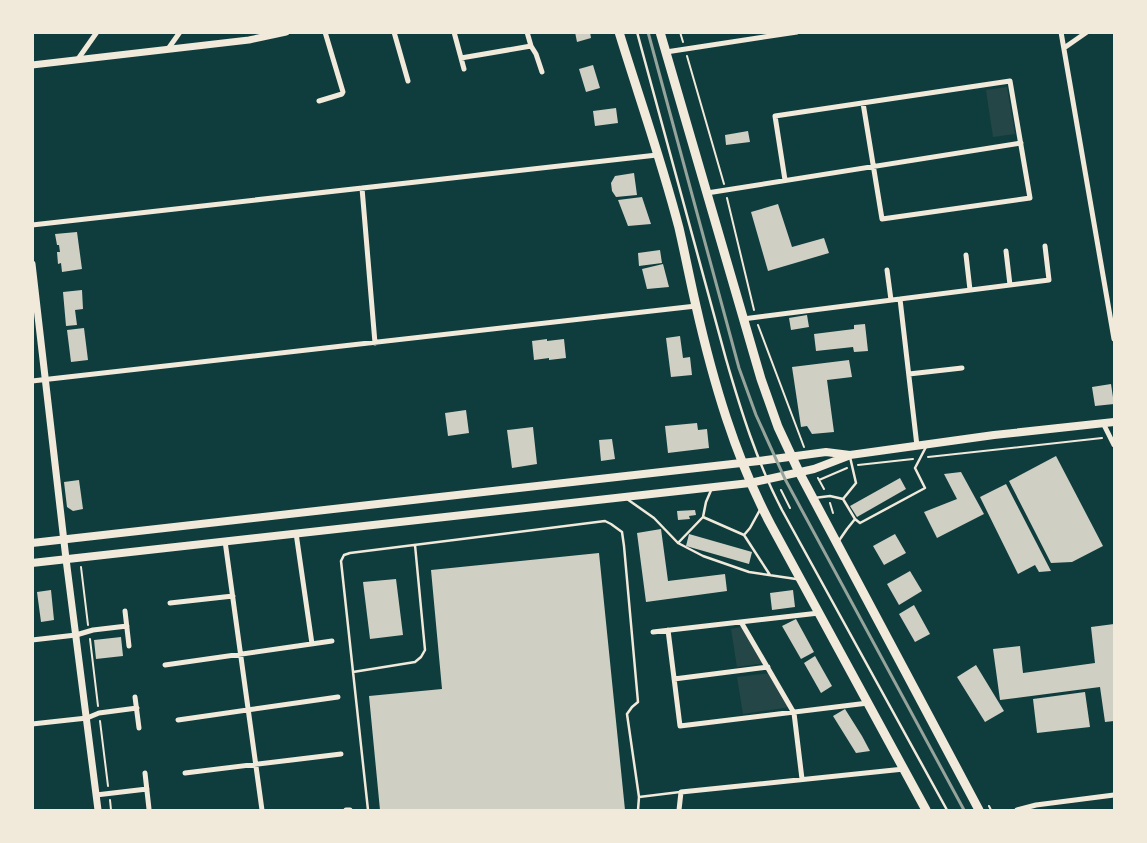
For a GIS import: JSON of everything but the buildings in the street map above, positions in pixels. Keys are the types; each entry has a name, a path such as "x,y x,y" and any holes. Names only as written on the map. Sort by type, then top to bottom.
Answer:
{"main road":[{"path":"619,32 678,226 716,383 742,463 750,483 800,579 926,810"},
{"path":"660,32 743,319 778,427 799,472 979,810"},
{"path":"32,543 826,452 850,455 994,435 1114,422"},
{"path":"32,563 750,483 814,469 850,455"}],"street":[{"path":"78,60 97,32"},
{"path":"168,49 180,32"},
{"path":"32,64 249,40 286,32"},
{"path":"319,101 342,94 343,92 326,32"},
{"path":"394,32 408,81"},
{"path":"454,32 464,69"},
{"path":"527,32 542,72"},
{"path":"666,52 797,32"},
{"path":"1061,32 1114,339"},
{"path":"1064,48 1087,32"},
{"path":"461,58 531,46"},
{"path":"785,180 775,116 863,103 1010,82 1030,198 882,220 863,103"},
{"path":"706,193 1021,143"},
{"path":"32,225 657,155"},
{"path":"362,188 375,343"},
{"path":"743,319 1049,280 1045,246"},
{"path":"1006,251 1010,285"},
{"path":"966,255 970,290"},
{"path":"32,264 66,559 98,810"},
{"path":"887,270 891,300"},
{"path":"900,299 917,446"},
{"path":"1109,306 1114,302"},
{"path":"32,382 696,306"},
{"path":"909,374 962,368"},
{"path":"1103,423 1114,445"},
{"path":"296,533 312,644"},
{"path":"225,541 262,810"},
{"path":"170,603 233,596"},
{"path":"125,611 129,646"},
{"path":"653,632 819,613"},
{"path":"742,622 794,713 802,779"},
{"path":"32,640 127,626"},
{"path":"668,630 680,726 868,703"},
{"path":"165,665 332,641"},
{"path":"674,679 768,668"},
{"path":"135,697 139,728"},
{"path":"178,720 338,697"},
{"path":"32,724 86,718 99,713 137,708"},
{"path":"185,774 341,754"},
{"path":"679,810 681,792 904,768"},
{"path":"144,773 149,809"},
{"path":"96,795 147,789"},
{"path":"1017,810 1036,805 1114,795"}],"lane":[{"path":"637,32 726,359 742,412 766,479 947,810"},
{"path":"813,498 827,496 843,499 855,519 860,523 924,488 916,468 928,444"},
{"path":"843,499 856,482 850,455"},
{"path":"678,543 703,517 712,487"},
{"path":"625,497 654,518 678,543 703,556 749,572 800,579"},
{"path":"744,535 762,507"},
{"path":"703,517 744,535 771,576"},
{"path":"838,544 855,519"},
{"path":"368,810 341,561 344,555 605,521 622,532 624,546 638,702 628,714 639,797 638,810"},
{"path":"353,672 415,662 425,650 415,545"},
{"path":"639,797 681,792"}],"path":[{"path":"680,32 726,190 756,318 801,441 808,454"},
{"path":"819,480 852,466 1110,437"},
{"path":"814,469 833,513"},
{"path":"781,490 790,508"},
{"path":"80,557 111,810"},
{"path":"986,802 991,810"}],"shaded area":[{"path":"1007,87 1015,134 993,137 986,90"},
{"path":"745,626 766,663 737,667 731,629"},
{"path":"770,673 790,707 743,714 737,677"}],"railway":[{"path":"648,32 739,368 756,415 785,479 964,810"}]}
